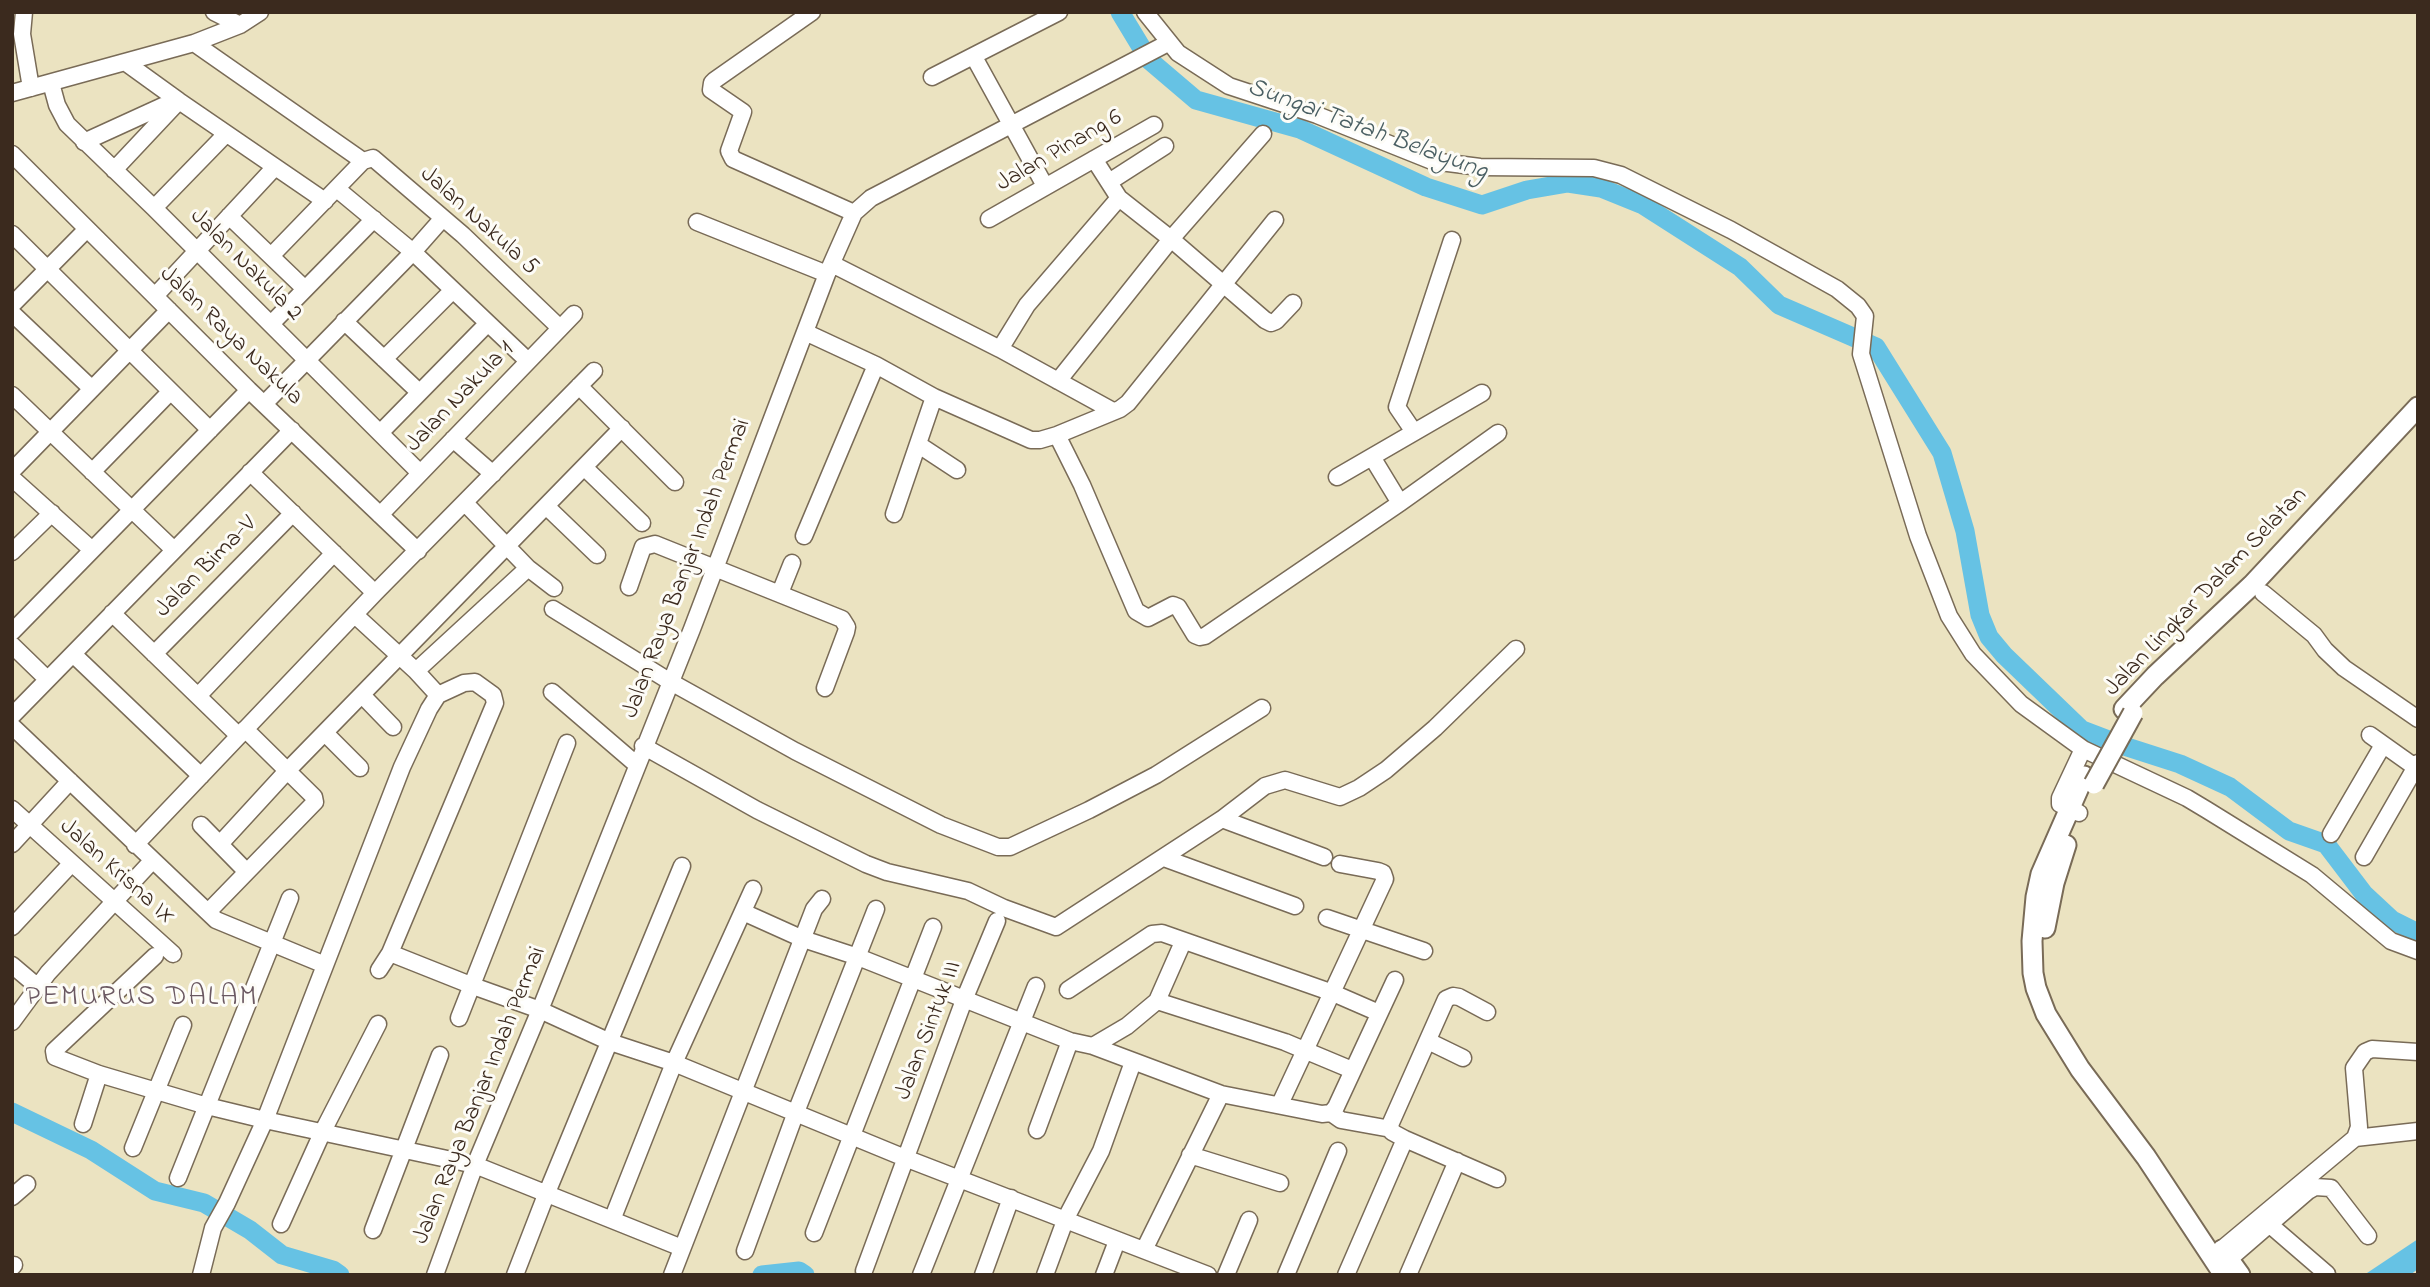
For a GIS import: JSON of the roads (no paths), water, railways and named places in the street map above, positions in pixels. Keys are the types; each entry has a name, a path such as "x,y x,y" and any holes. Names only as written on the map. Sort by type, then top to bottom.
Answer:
{"main road":[{"name":"Jalan Lingkar Dalam Selatan","path":"2227,1265 2053,1005 2045,981 2044,893 2059,863 2074,811 2128,711 2252,586 2418,407"},
{"name":"Jalan Lingkar Dalam Selatan","path":"2128,711 2263,593 2418,427"}],"street":[{"path":"24,12 17,33 31,88"},
{"path":"214,12 240,25"},
{"path":"12,93 194,43 240,25 260,12"},
{"path":"812,12 715,80 711,90 743,112 729,151 733,159 854,213"},
{"path":"932,77 1059,12"},
{"path":"1145,12 1163,45 1229,86 1317,115 1432,161 1480,167 1571,166 1594,168 1621,175 1731,230 1837,289 1858,306 1865,316 1861,354 1918,536 1956,629 1973,654 2021,704 2084,749 2187,797 2312,875 2391,942 2418,951"},
{"path":"194,43 363,161 271,256"},
{"name":"Jalan Raya Banjar Indah Permai","path":"435,1275 475,1165 692,629 804,332 854,213 871,198 1163,45"},
{"path":"974,57 1045,187"},
{"path":"125,62 325,201"},
{"name":"Jalan Nakula 2","path":"51,83 62,116 85,142 420,473"},
{"path":"85,142 177,100"},
{"path":"114,170 177,100"},
{"name":"Jalan Pinang 6","path":"989,219 1154,125"},
{"path":"154,208 226,134"},
{"path":"1058,381 1171,239 1263,134"},
{"path":"1109,182 1165,146"},
{"name":"Jalan Raya Nakula","path":"12,154 249,390 418,551"},
{"name":"Jalan Nakula 5","path":"363,161 373,158 443,218 560,328"},
{"path":"1094,159 1119,198 1271,323 1293,303"},
{"path":"155,296 275,167"},
{"path":"337,189 413,252 528,362"},
{"path":"1000,349 1027,305 1119,198"},
{"path":"229,216 305,289"},
{"path":"264,404 443,218"},
{"path":"271,324 373,219"},
{"path":"804,332 876,365 934,397 1025,438 1040,440 1128,403 1276,220"},
{"path":"697,222 830,269 1000,349 1113,411"},
{"path":"12,306 87,229"},
{"path":"12,234 210,430"},
{"path":"1414,432 1397,407 1451,240"},
{"path":"384,359 453,290"},
{"path":"12,471 169,310"},
{"path":"12,313 92,389"},
{"name":"Jalan Nakula 1","path":"380,514 575,314"},
{"path":"344,321 419,392"},
{"path":"380,433 487,324"},
{"path":"804,536 876,365"},
{"path":"135,845 376,593 594,371"},
{"path":"579,386 675,482"},
{"path":"12,632 249,390"},
{"path":"92,472 170,392"},
{"path":"1337,477 1482,393"},
{"path":"12,395 173,549"},
{"path":"894,514 934,397"},
{"path":"220,844 287,771 622,428"},
{"path":"12,716 292,430"},
{"path":"1057,435 1082,485 1136,611 1148,618 1173,605 1178,607 1195,635 1200,637 1400,503 1498,433"},
{"path":"453,439 493,474"},
{"path":"919,445 957,470"},
{"path":"1372,457 1400,503"},
{"path":"585,468 642,523"},
{"path":"250,472 376,593"},
{"path":"12,478 91,549"},
{"path":"465,503 528,568 554,587"},
{"path":"546,506 597,555"},
{"path":"12,552 52,513"},
{"name":"Jalan Bima-V","path":"154,654 293,513"},
{"path":"629,587 643,547 656,544 842,620 846,624 846,632 825,688"},
{"path":"198,696 334,554"},
{"path":"780,593 792,563"},
{"path":"416,671 528,568"},
{"path":"2263,593 2314,635 2344,668 2418,719"},
{"path":"553,609 669,681 872,792 942,825 1005,848 1156,775 1262,708"},
{"path":"112,613 198,696 314,797 315,802 208,912"},
{"path":"355,615 438,695"},
{"path":"12,645 47,679"},
{"path":"643,747 757,810 866,864 887,872 968,891 1048,926 1056,927 1063,925 1222,819 1265,786 1285,780 1340,797 1359,788 1386,770 1435,729 1516,649"},
{"path":"73,654 201,776"},
{"path":"201,1275 214,1227 265,1120 402,767 438,695 464,683 475,682 492,695 495,704 390,953 379,970"},
{"path":"552,692 637,765"},
{"path":"362,695 393,727"},
{"path":"12,726 135,845 225,925 325,965"},
{"path":"325,733 360,768"},
{"path":"2331,834 2376,740 2417,765 2364,857"},
{"path":"459,1018 567,743"},
{"path":"2074,811 2060,804 2060,798 2084,749"},
{"path":"12,844 70,781"},
{"name":"Jalan Krisna IX","path":"12,809 173,954"},
{"path":"1222,819 1324,857"},
{"path":"201,825 246,871"},
{"path":"1164,858 1295,906"},
{"path":"12,1022 38,987 152,860"},
{"path":"12,927 71,864"},
{"path":"1280,1104 1385,879 1378,871 1340,864"},
{"path":"515,1275 682,866"},
{"path":"612,1220 674,1063 753,889"},
{"path":"178,1178 290,898"},
{"path":"672,1275 814,909 822,899"},
{"path":"745,1251 876,909"},
{"path":"743,912 803,939 858,957 1070,1041 1093,1046 1221,1094 1322,1114 1331,1113 1341,1120 1391,1129 1405,1139 1497,1179"},
{"path":"1327,918 1424,951"},
{"name":"Jalan Sintuk III","path":"864,1271 964,1000 997,921"},
{"path":"814,1233 933,927"},
{"path":"1068,990 1152,934 1162,933 1333,993 1379,1013"},
{"path":"1093,1046 1127,1026 1157,1001 1183,942"},
{"path":"390,953 540,1010 610,1042 674,1063 905,1157 1066,1218 1144,1250 1168,1268 1208,1275"},
{"path":"155,956 54,1051 57,1059 207,1106 475,1165 682,1248"},
{"path":"12,965 38,987"},
{"path":"1331,1113 1395,980"},
{"path":"921,1275 1036,986"},
{"path":"1391,1129 1391,1121 1444,1004 1450,997 1459,997 1487,1012"},
{"path":"1157,1001 1307,1050 1352,1070"},
{"path":"281,1224 323,1131 378,1024"},
{"path":"133,1148 183,1025"},
{"path":"1037,1130 1070,1041"},
{"path":"1428,1041 1463,1058"},
{"path":"2227,1265 2355,1138 2359,1127 2354,1068 2365,1052 2372,1049 2418,1052"},
{"path":"373,1230 440,1055"},
{"path":"1045,1275 1066,1218 1101,1151 1133,1062"},
{"path":"83,1124 99,1074"},
{"path":"1144,1250 1221,1094"},
{"path":"2355,1138 2378,1141 2418,1131"},
{"path":"1346,1275 1405,1139"},
{"path":"1286,1275 1338,1151"},
{"path":"1190,1156 1280,1183"},
{"path":"1408,1275 1457,1161"},
{"path":"12,1196 27,1184"},
{"path":"2227,1265 2269,1224 2315,1187 2331,1188 2368,1236"},
{"path":"983,1275 1011,1198"},
{"path":"1226,1275 1249,1220"},
{"path":"2269,1224 2327,1274"},
{"path":"1104,1275 1117,1241"}],"water":[{"path":"2418,1239 2418,1269 2410,1275 2364,1275"}],"waterway":[{"name":"Sungai Tatah Belayung","path":"1120,12 1149,60 1196,100 1300,129 1426,187 1482,205 1527,190 1568,183 1601,188 1643,205 1740,267 1779,305 1876,347 1942,453 1965,531 1980,615 1989,637 2004,655 2082,730 2180,764 2230,787 2289,831 2326,844 2364,894 2392,920 2418,933"},
{"path":"12,1112 91,1150 155,1191 204,1203 250,1230 282,1255 333,1270 340,1275"},
{"path":"762,1275 799,1271 805,1275"}],"district":[{"name":"PEMURUS DALAM","path":"142,999"}]}
